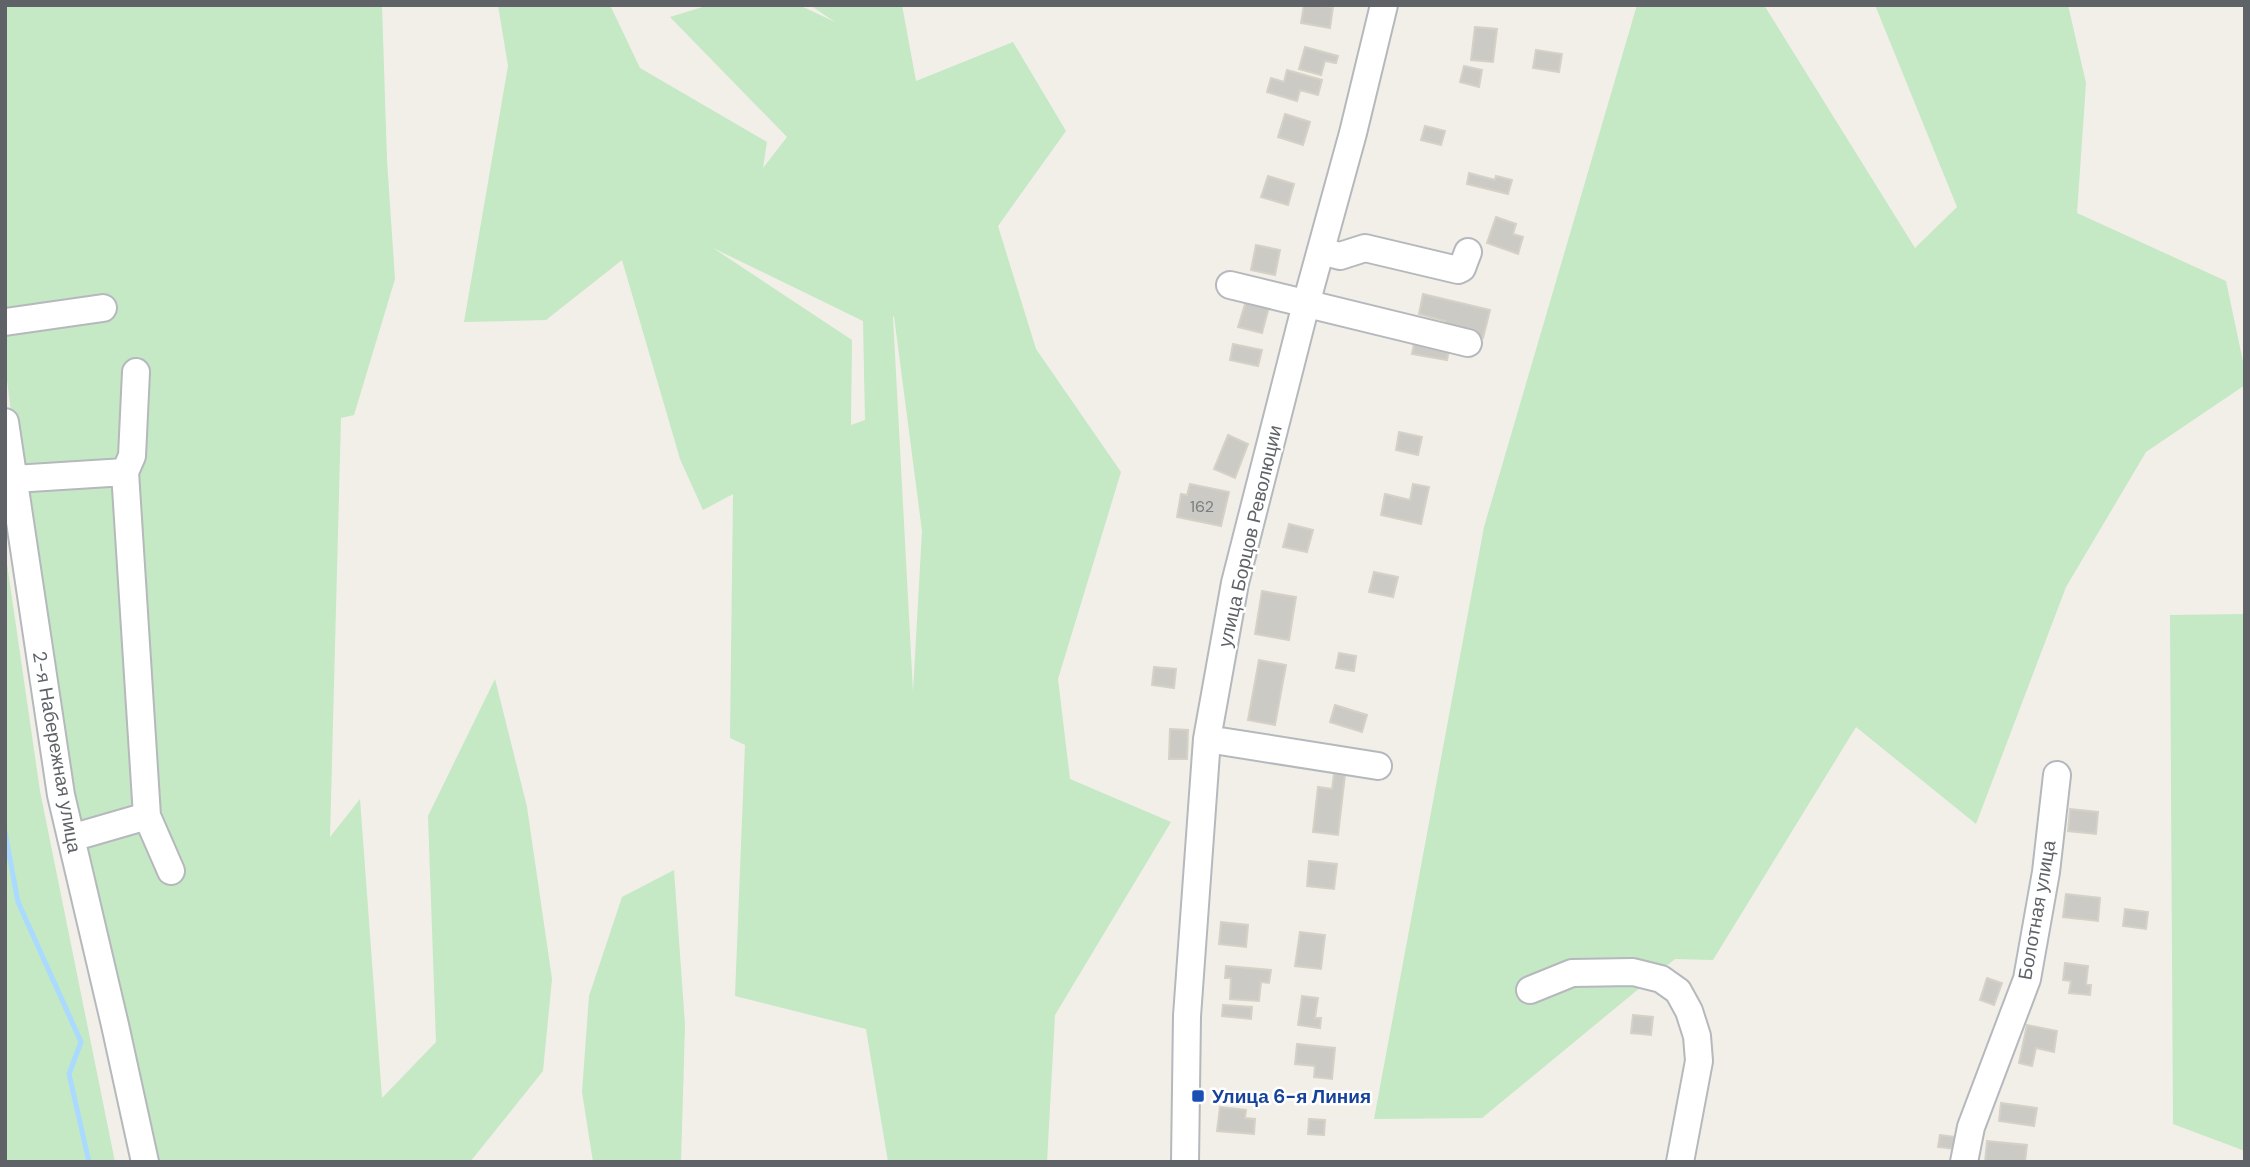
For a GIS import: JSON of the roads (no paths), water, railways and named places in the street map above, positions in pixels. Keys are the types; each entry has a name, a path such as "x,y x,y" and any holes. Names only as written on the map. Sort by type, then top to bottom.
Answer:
{"street":[{"name":"улица Борцов Революции","path":"1185,1162 1186,1017 1207,739 1235,583 1384,5"},
{"path":"1321,251 1340,256 1365,248 1458,270 1462,268 1468,252"},
{"path":"1230,285 1468,343"},
{"path":"5,322 103,308"},
{"path":"136,372 132,456 125,472 147,816 171,871"},
{"name":"2-я Набережная улица","path":"5,422 61,795 116,1025 145,1162"},
{"path":"14,479 125,472"},
{"path":"1207,739 1378,766"},
{"name":"Болотная улица","path":"1964,1162 1971,1127 2027,979 2046,872 2057,775"},
{"path":"71,838 147,816"},
{"path":"1530,990 1572,974 1633,972 1661,979 1678,992 1689,1011 1698,1036 1699,1061 1680,1162"}],"waterway":[{"path":"5,832 18,902 81,1042 69,1074 89,1162"}],"place":[{"name":"Улица 6-я Линия","path":"1198,1096"}]}
